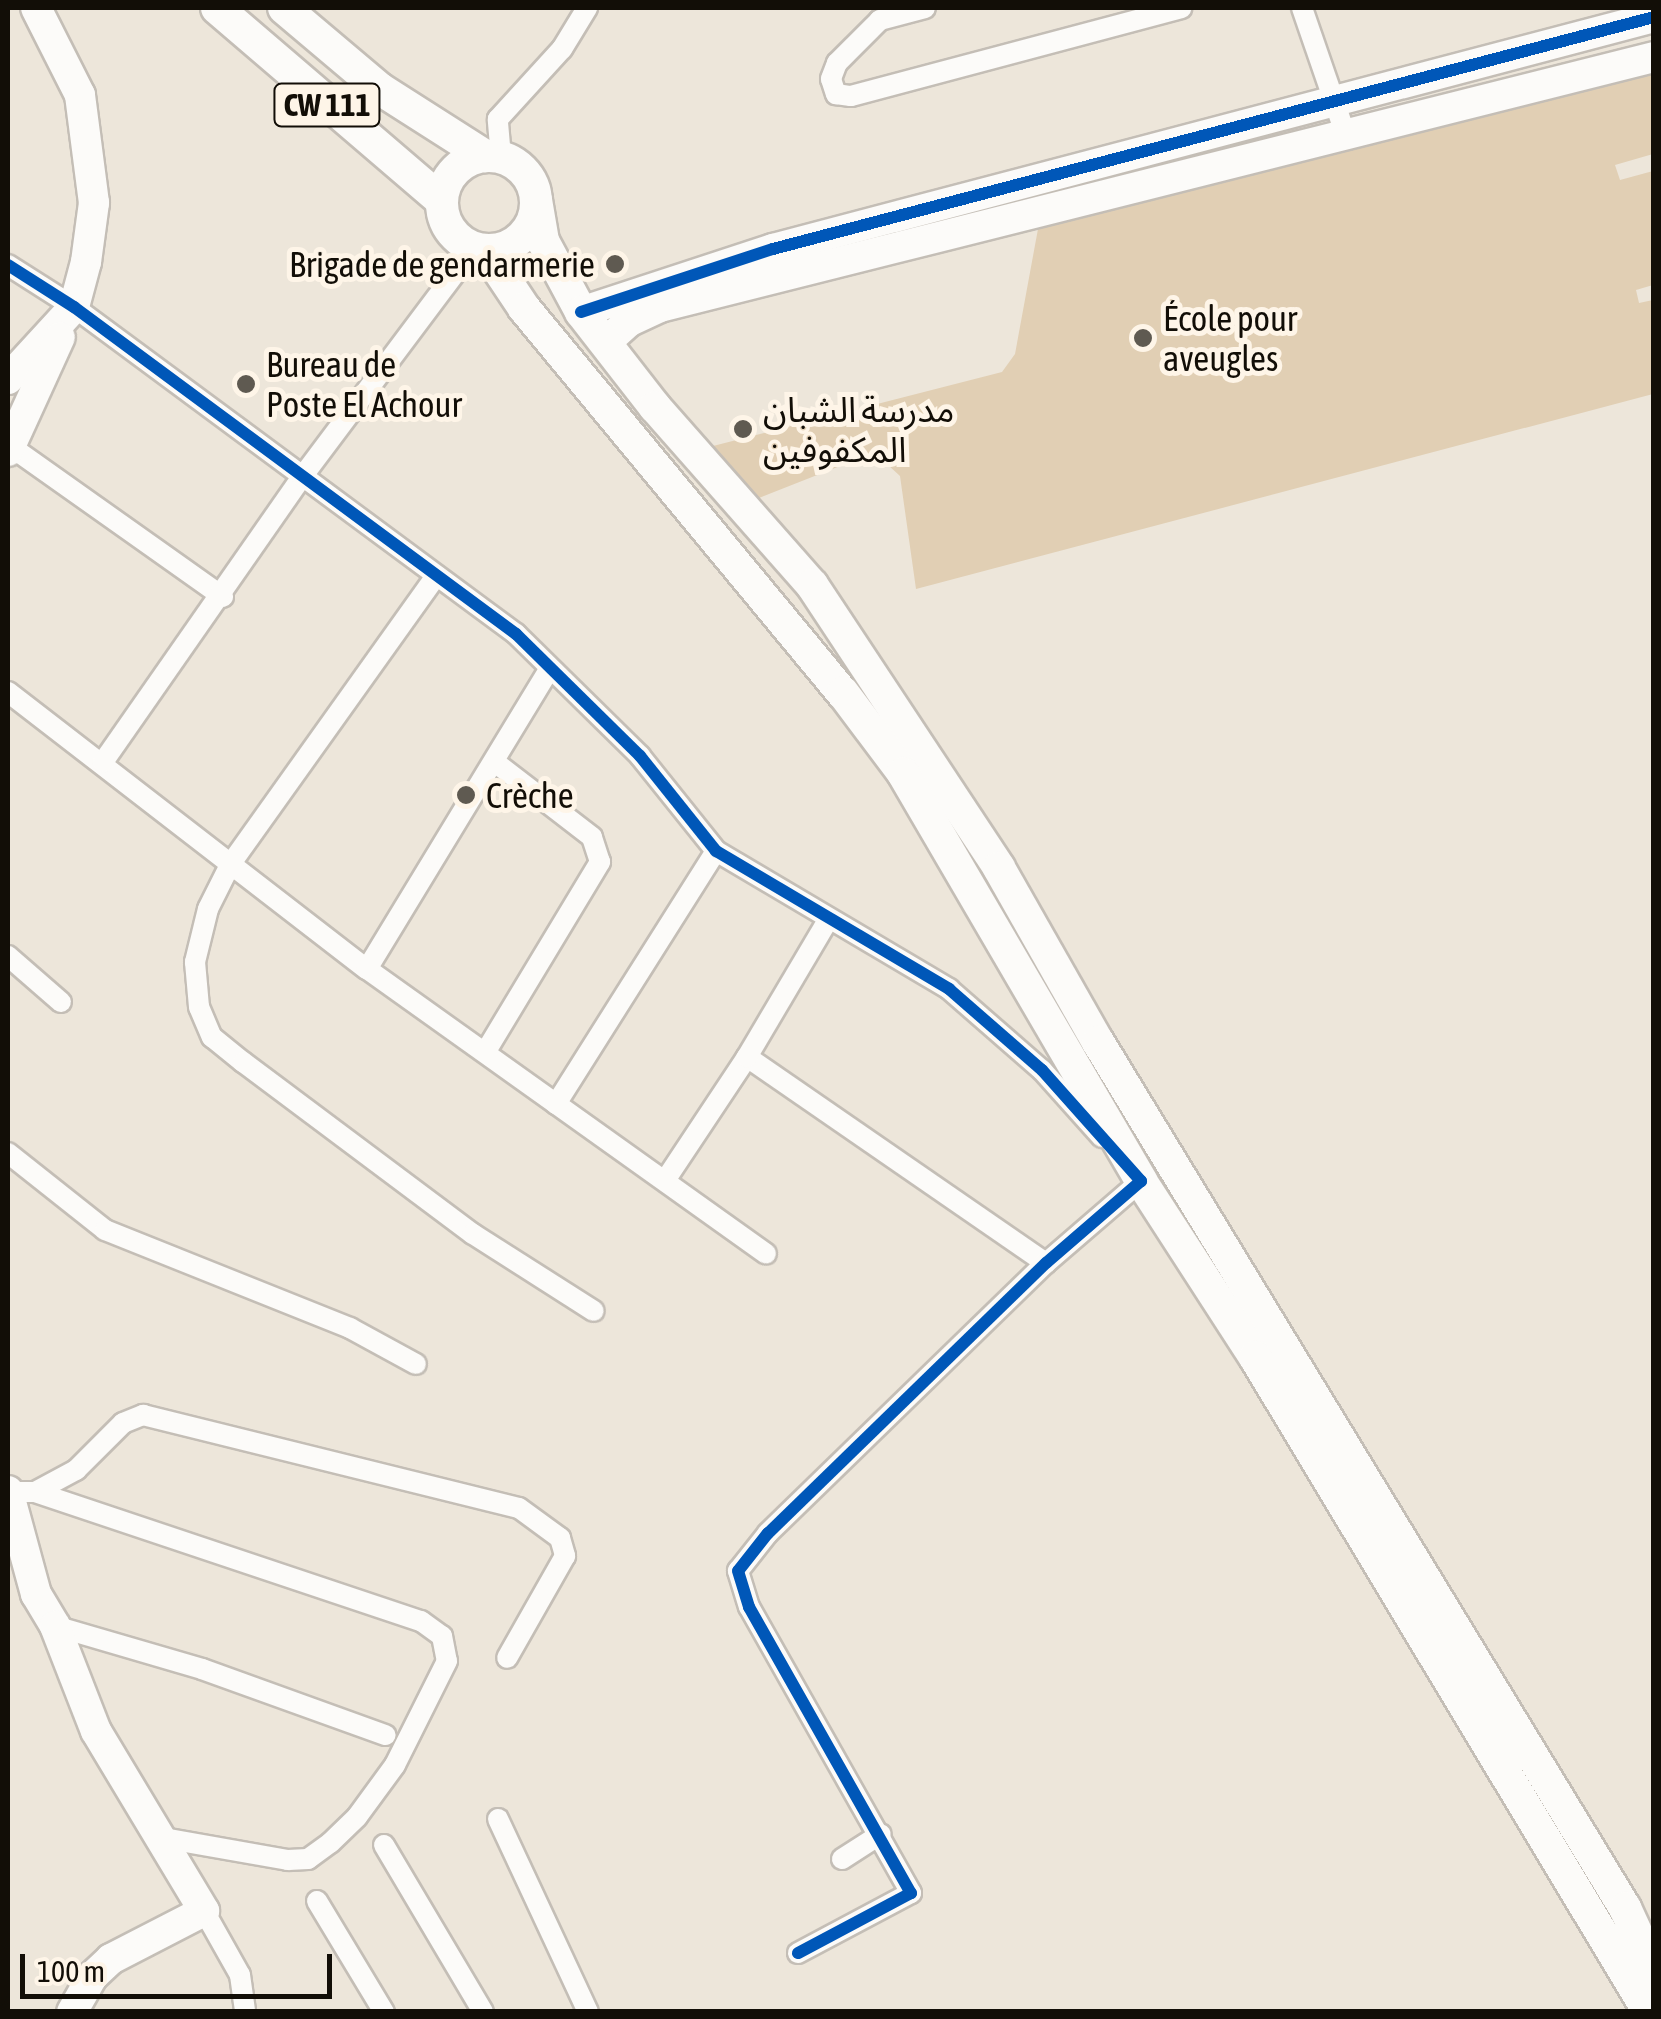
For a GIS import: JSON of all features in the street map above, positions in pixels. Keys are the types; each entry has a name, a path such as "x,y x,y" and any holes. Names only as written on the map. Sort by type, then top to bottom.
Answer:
{"main road":[{"name":"CW 111","path":"217,8 441,200"},
{"path":"284,8 380,89 493,157 518,166 531,181 543,242 581,312 812,585 978,835 1098,1042 1625,1908 1654,1971"},
{"path":"493,157 457,168 441,200 454,234 479,250 903,772 1141,1180 1255,1357 1649,2012"},
{"path":"479,250 514,243 524,235 536,200"}],"street":[{"path":"36,8 80,95 90,142 94,203 86,262 74,307 9,448 222,597"},
{"path":"493,157 498,120 562,49 587,8"},
{"path":"925,8 880,20 837,63 831,79 836,94 852,96 1181,8"},
{"path":"1302,8 1346,136"},
{"path":"581,312 773,249 1654,17"},
{"path":"605,343 628,322 660,307 1654,57"},
{"path":"103,762 302,478 479,250"},
{"path":"8,265 74,307 516,634 640,756 716,851 949,989 1042,1070 1141,1180 1046,1263 768,1533 738,1571 748,1607 911,1892 798,1953"},
{"path":"8,379 74,307"},
{"path":"436,576 231,863 208,910 195,962 199,1006 212,1037 473,1234 594,1311"},
{"path":"367,969 550,670"},
{"path":"8,692 367,969 766,1254"},
{"path":"486,1051 600,862 592,837 496,763"},
{"path":"556,1104 716,851"},
{"path":"666,1179 746,1057 828,920"},
{"path":"8,956 61,1002"},
{"path":"746,1057 1046,1263"},
{"path":"8,1153 105,1230 350,1328 416,1364"},
{"path":"17,1491 76,1470 123,1423 142,1415 520,1508 560,1538 566,1556 507,1658"},
{"path":"17,1491 36,1594 55,1626 96,1731 240,1975 245,2012"},
{"path":"17,1491 421,1620 433,1626 447,1648 442,1673 396,1765 345,1830 308,1858 288,1860 158,1837"},
{"path":"55,1626 202,1669 385,1735"},
{"path":"498,1819 588,2012"},
{"path":"842,1859 881,1834"},
{"path":"384,1845 483,2012"},
{"path":"317,1901 384,2012"},
{"path":"72,2012 92,1977 111,1958 204,1911"}],"shaded area":[{"name":"École pour aveugles","path":"1653,63 1653,154 1615,165 1620,180 1653,171 1653,285 1636,290 1639,303 1653,300 1653,394 916,589 900,476 888,465 859,461 759,498 713,446 1002,372 1015,354 1040,218"}],"cycle path":[{"path":"581,312 773,249 1654,17"},
{"path":"8,265 74,307 516,634 640,756 716,851 949,989 1042,1070 1141,1181 1046,1263 768,1533 738,1571 749,1607 911,1893 798,1953"}],"place":[{"name":"Brigade de gendarmerie","path":"615,264"},
{"name":"École pour aveugles","path":"1143,338"},
{"name":"Bureau de Poste El Achour","path":"246,384"},
{"name":"مدرسة الشبان المكفوفين","path":"743,429"},
{"name":"Crèche","path":"466,795"}]}
